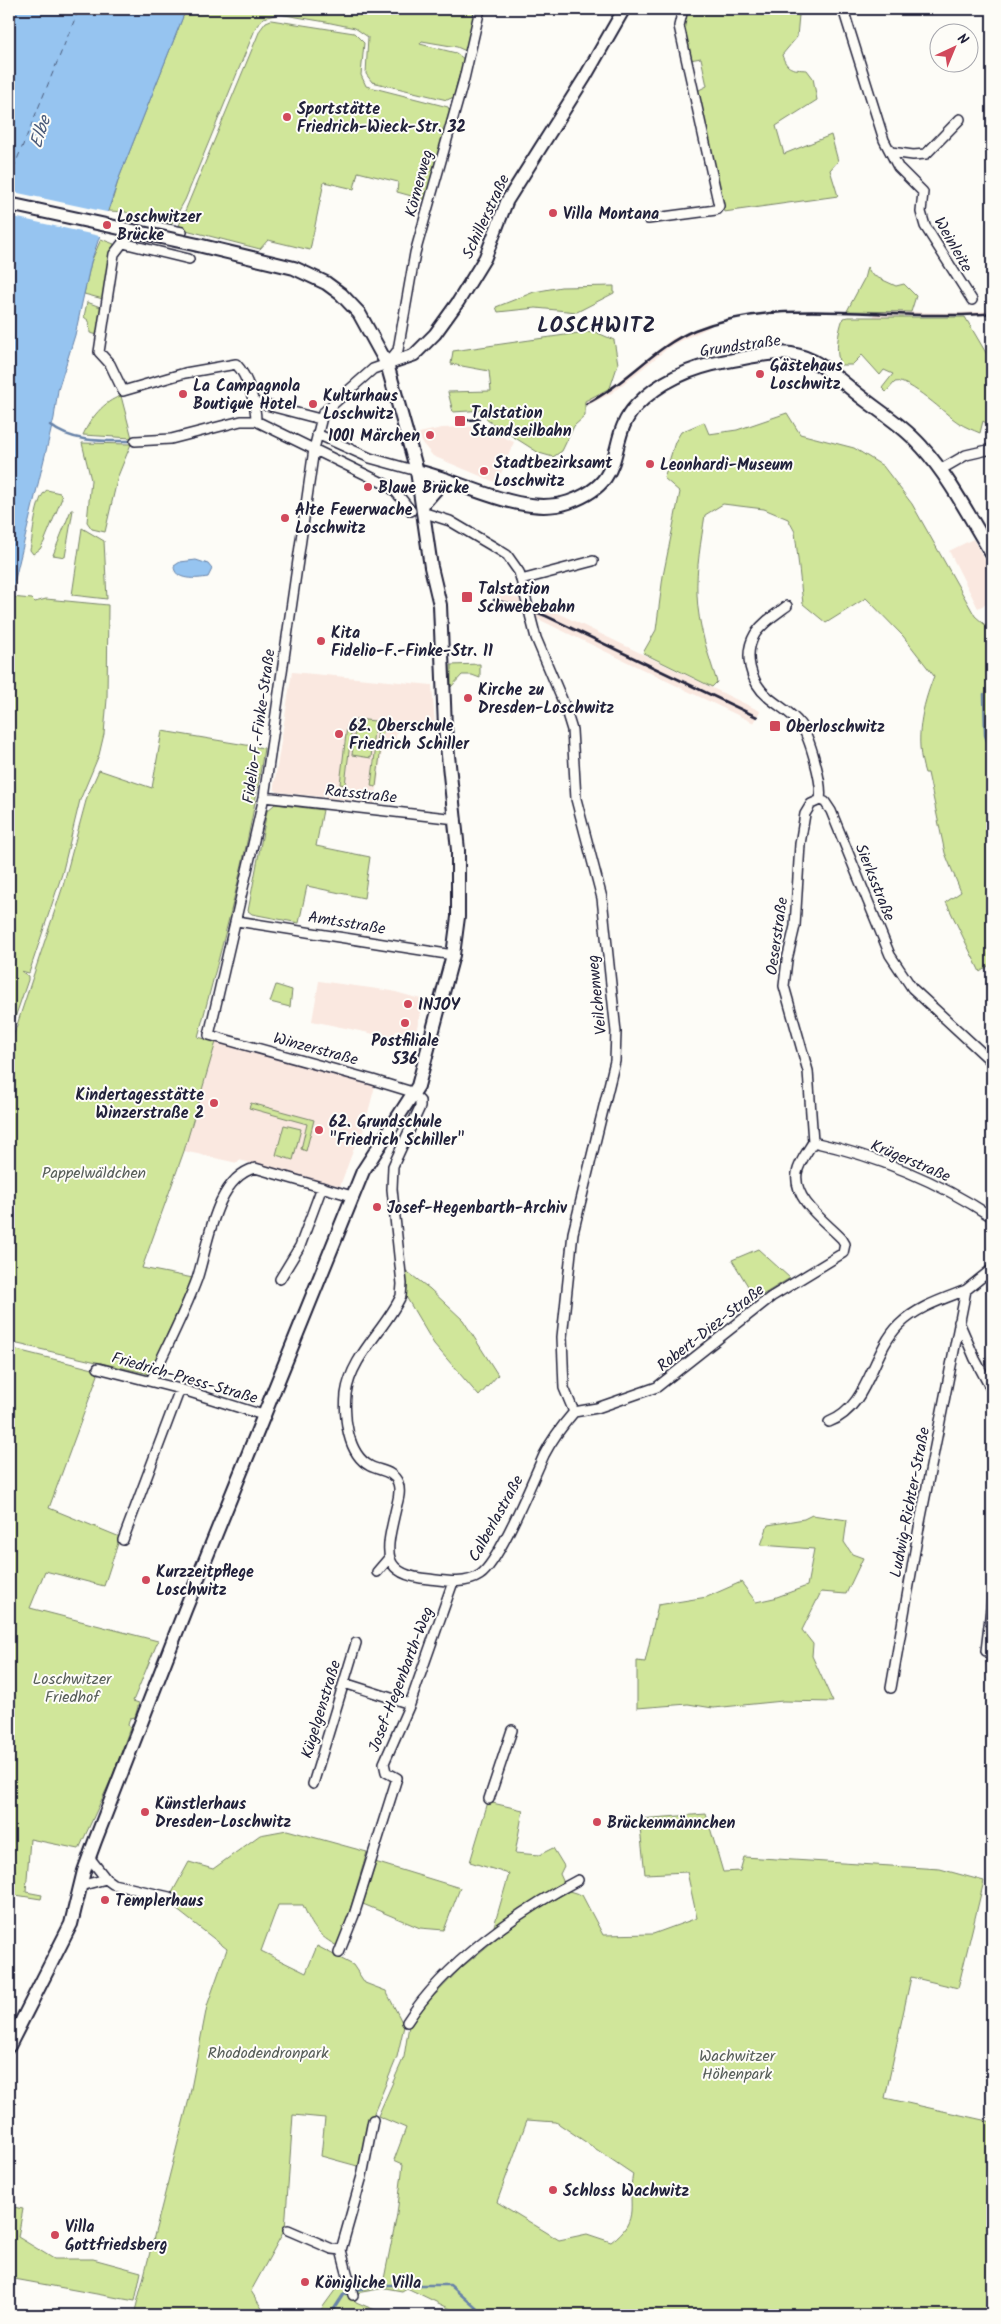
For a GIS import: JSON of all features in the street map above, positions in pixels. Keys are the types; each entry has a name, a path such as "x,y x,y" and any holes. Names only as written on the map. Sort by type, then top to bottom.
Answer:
{"main road":[{"path":"9,204 294,268 326,283 341,294 359,314 387,364 416,471 419,510 440,605 445,727 456,819 459,880 453,955 431,1043 414,1095 363,1171 352,1196 263,1415 89,1856 71,1924 9,2046"},
{"name":"Grundstraße","path":"416,471 492,496 522,503 544,506 571,501 590,492 606,476 616,460 625,424 635,407 652,392 679,375 703,366 780,354 805,358 828,370 906,431 940,470 992,554"},
{"path":"419,510 445,479"}],"street":[{"name":"Körnerweg","path":"387,364 400,347 415,252 464,79 480,9"},
{"name":"Schillerstraße","path":"387,364 414,354 435,334 458,302 485,258 507,201 585,77 624,9"},
{"path":"648,219 716,210 719,206 679,26 683,9"},
{"name":"Weinleite","path":"843,9 863,79 884,140 904,174 923,192 921,212 925,226 972,300"},
{"path":"891,152 913,155 926,154 960,119"},
{"path":"182,232 172,226 138,223 114,254 99,352 110,364 123,391 185,373 232,363 241,370 255,402 256,421"},
{"path":"123,243 189,259"},
{"path":"255,402 320,418 322,414 373,369 387,364"},
{"name":"Fidelio-F.-Finke-Straße","path":"209,1034 264,796 320,418"},
{"path":"135,441 171,439 241,421 256,421 385,484 419,510"},
{"path":"317,434 370,458 416,471"},
{"path":"940,470 966,455 992,448"},
{"name":"Veilchenweg","path":"419,510 450,522 507,555 519,572 536,638 564,704 572,730 576,799 602,898 616,1032 615,1061 573,1233 562,1337 564,1388 574,1412"},
{"path":"521,580 593,561"},
{"path":"787,606 759,629 749,650 752,675 768,697 793,715 802,726 822,784 820,800"},
{"name":"Ratsstraße","path":"264,796 456,819"},
{"name":"Sierksstraße","path":"820,800 825,802 831,811 890,955 912,988 992,1062"},
{"name":"Oeserstraße","path":"813,1142 808,1071 784,986 787,960 795,926 800,844 805,814 811,804 820,800"},
{"name":"Amtsstraße","path":"236,921 453,955"},
{"name":"Winzerstraße","path":"209,1034 373,1080 408,1091 414,1095"},
{"path":"378,1572 389,1558 392,1525 400,1492 398,1482 390,1473 371,1467 359,1456 347,1425 346,1396 348,1382 354,1367 401,1296 402,1284 392,1181 397,1155 420,1107 420,1101 414,1095"},
{"name":"Krügerstraße","path":"813,1142 890,1165 960,1197 992,1217"},
{"name":"Robert-Diez-Straße","path":"574,1412 597,1408 658,1387 771,1297 839,1258 845,1250 845,1244 810,1206 797,1184 798,1171 813,1142"},
{"path":"151,1381 196,1279 215,1214 234,1182 242,1173 255,1168 352,1196"},
{"path":"280,1279 300,1246 322,1187"},
{"path":"829,1422 845,1414 860,1394 883,1348 898,1326 916,1310 966,1290 992,1269"},
{"name":"Ludwig-Richter-Straße","path":"891,1688 920,1522 966,1290"},
{"path":"959,1322 975,1359 992,1391"},
{"name":"Friedrich-Press-Straße","path":"98,1368 180,1389 263,1415"},
{"path":"124,1540 180,1389"},
{"name":"Calberlastraße","path":"389,1558 393,1566 408,1576 453,1582 475,1578 489,1566 535,1478 544,1456 559,1430 574,1412"},
{"name":"Josef-Hegenbarth-Weg","path":"339,1952 354,1915 397,1778 386,1772 384,1763 410,1704 453,1582"},
{"path":"986,1651 992,1600"},
{"name":"Kügelgenstraße","path":"313,1784 356,1643"},
{"path":"344,1682 410,1704"},
{"path":"489,1799 512,1730"},
{"path":"89,1856 106,1879 113,1884 169,1897"},
{"path":"80,1886 106,1879"},
{"path":"407,2022 418,2006 437,1986 501,1929 541,1900 578,1880"},
{"path":"354,2296 341,2250 362,2176 373,2120"},
{"path":"288,2230 332,2249 341,2250"}],"shaded area":[{"path":"874,311 958,313 992,311 992,315 874,317"},
{"path":"709,323 710,327 672,345 612,393 586,406 584,402 610,388 672,339"},
{"path":"480,426 514,442 497,483 433,456 422,443 419,433 442,428"},
{"path":"973,539 992,572 992,601 978,608 949,551"},
{"path":"497,593 541,605 760,711 754,723 538,619 525,614 495,608"},
{"name":"62. Oberschule Friedrich Schiller","path":"292,672 432,685 435,726 398,722 395,745 383,743 375,803 278,792 275,790 274,786"},
{"path":"319,981 392,991 424,1000 415,1035 396,1031 393,1038 312,1021"},
{"path":"216,1042 375,1086 360,1143 356,1143 340,1186 239,1160 237,1163 184,1151"}],"green space":[{"path":"186,9 476,9 469,47 466,51 457,47 422,41 420,44 456,53 464,59 456,87 458,90 456,96 447,100 372,82 366,74 368,37 355,28 279,14 263,18 256,27 185,200 171,225 133,216 126,212 109,211 119,178"},
{"path":"686,9 793,9 799,15 797,37 782,55 786,64 791,68 807,70 813,78 817,100 776,126 784,154 831,135 838,161 830,170 838,196 724,212 697,91 707,86 701,58 690,60 682,25"},
{"name":"Sportstätte Friedrich-Wieck-Str. 32","path":"271,20 354,33 364,43 361,75 366,86 448,107 450,117 443,129 445,134 426,200 397,192 398,182 358,172 354,189 324,182 310,250 268,240 260,249 178,228 260,30 266,22"},
{"path":"101,239 114,244 103,299 84,294 91,262"},
{"path":"867,267 872,275 896,286 904,284 916,296 911,312 847,311 864,279"},
{"path":"614,286 614,293 577,312 536,308 498,312 496,307 534,292 561,287"},
{"path":"87,302 103,308 98,335 90,333 89,321 84,317"},
{"path":"965,317 992,363 992,427 983,421 980,433 966,427 918,391 901,382 895,382 886,392 882,388 893,374 884,370 880,375 862,355 852,365 840,365 837,347 843,318"},
{"path":"593,331 614,340 618,364 610,388 585,401 585,416 574,426 562,451 553,457 539,453 487,420 485,410 453,412 448,392 491,391 489,371 451,364 453,351"},
{"path":"121,396 132,438 83,435 98,411 115,398"},
{"path":"787,413 800,434 854,448 883,466 912,504 975,616 992,631 992,963 980,972 946,902 961,892 945,853 928,773 925,773 922,761 920,748 921,724 934,676 903,636 866,598 826,623 803,604 795,532 788,519 764,509 723,504 705,515 698,565 697,595 701,628 717,682 712,687 643,653 656,630 663,576 680,492 664,478 675,442 681,432 704,422 709,434 737,430"},
{"path":"82,443 131,444 118,476 105,532 92,529 87,522 91,480"},
{"path":"47,490 60,493 62,498 44,542 40,549 33,554 30,550 35,518 43,494"},
{"path":"71,510 73,510 65,557 53,555"},
{"path":"82,528 104,541 107,599 72,595"},
{"path":"11,597 32,599 35,602 46,599 108,605 107,699 104,734 99,755 80,800 62,874 29,973 21,971 28,976 28,980 9,1035 9,604"},
{"path":"480,664 480,678 472,675 462,675 451,687 451,665"},
{"path":"356,719 375,721 371,758 352,755"},
{"path":"379,721 384,722 376,787 371,786"},
{"path":"347,726 352,726 345,785 340,784"},
{"name":"Pappelwäldchen","path":"162,731 264,748 244,857 198,1037 216,1042 184,1151 142,1268 193,1278 149,1374 9,1342 9,1049 13,1045 11,1043 63,886 87,797 99,770 152,788"},
{"path":"275,804 323,810 316,846 370,857 364,898 307,886 299,923 252,914 248,911 267,811"},
{"path":"276,985 292,990 290,1007 270,1002"},
{"path":"251,1103 314,1120 306,1151 301,1149 307,1124 249,1108"},
{"path":"284,1125 301,1129 293,1160 276,1155"},
{"path":"758,1249 790,1278 756,1299 732,1260"},
{"path":"405,1270 430,1289 463,1320 498,1375 479,1396 434,1344 405,1295"},
{"name":"Loschwitzer Friedhof","path":"9,1348 93,1369 98,1375 49,1508 120,1537 104,1586 45,1571 30,1608 158,1641 133,1701 139,1703 135,1717 130,1718 128,1725 130,1728 113,1775 79,1849 30,1839 26,1892 42,1895 41,1899 9,1894"},
{"path":"812,1515 847,1520 844,1542 852,1554 863,1558 846,1594 821,1592 802,1630 813,1644 812,1656 833,1702 783,1701 713,1708 688,1704 637,1708 637,1661 645,1662 658,1605 707,1597 741,1582 756,1602 774,1598 807,1586 814,1549 761,1545 768,1525 804,1519"},
{"path":"488,1802 523,1810 515,1853 539,1855 553,1848 564,1866 560,1874 564,1883 515,1913 492,1933 509,1874 470,1862"},
{"name":"Wachwitzer Höhenpark","path":"706,1814 723,1872 740,1871 744,1857 940,1869 984,1881 958,1988 911,1977 885,2098 992,2122 992,2315 463,2315 407,2288 402,2291 385,2288 356,2293 354,2285 384,2279 397,2214 403,2164 394,2160 406,2128 378,2116 404,2057 409,2025 424,2006 461,1968 520,1919 569,1891 582,1895 603,1935 653,1934 697,1918 687,1872 645,1874 639,1819","holes":["527,2120 556,2122 633,2174 630,2219 621,2234 611,2242 587,2234 559,2240 497,2202"]},
{"name":"Rhododendronpark","path":"287,1830 367,1852 339,1947 316,1930 303,1905 278,1905 261,1951 306,1973 317,1946 353,1965 365,1983 386,1991 404,2026 397,2057 369,2125 361,2167 321,2156 325,2118 293,2115 285,2229 251,2291 266,2315 134,2315 189,2099 207,2006 227,1949 167,1902 189,1862 213,1869 260,1835"},
{"path":"375,1862 460,1888 444,1930 420,1928 363,1904"},
{"path":"9,2206 23,2209 18,2237 54,2259 93,2259 141,2272 135,2301 9,2278"},
{"path":"344,2278 356,2302 387,2315 317,2315"}],"water":[{"name":"Elbe","path":"9,9 186,9 119,178 91,262 75,335 58,390 54,418 9,604"},
{"path":"196,560 208,564 212,569 208,577 187,578 182,577 175,571 174,566 180,562"}],"pier":[{"path":"9,191 111,213 104,237 9,216"}],"waterway":[{"path":"50,425 59,431 78,438 100,441 132,441"},
{"path":"984,694 985,735 992,754"},
{"path":"991,787 992,807"},
{"path":"990,838 992,833"},
{"path":"355,2290 387,2285 450,2285 484,2315"},
{"path":"330,2315 343,2295 350,2292"}],"ferry route":[{"path":"9,179 79,9"}],"railway":[{"path":"586,404 601,396 653,355 680,337 723,321 752,315 810,311 928,315 992,313"},
{"path":"460,421 479,419"},
{"path":"494,600 523,607 546,616 757,717"}],"place":[{"name":"Sportstätte Friedrich-Wieck-Str. 32","path":"287,117"},
{"name":"Villa Montana","path":"553,213"},
{"name":"Loschwitzer Brücke","path":"107,225"},
{"name":"Gästehaus Loschwitz","path":"760,374"},
{"name":"La Campagnola Boutique Hotel","path":"183,394"},
{"name":"Kulturhaus Loschwitz","path":"313,404"},
{"name":"Talstation Standseilbahn","path":"460,421"},
{"name":"1001 Märchen","path":"430,435"},
{"name":"Leonhardi-Museum","path":"650,464"},
{"name":"Stadtbezirksamt Loschwitz","path":"484,471"},
{"name":"Blaue Brücke","path":"368,487"},
{"name":"Alte Feuerwache Loschwitz","path":"285,518"},
{"name":"Talstation Schwebebahn","path":"467,597"},
{"name":"Kita Fidelio-F.-Finke-Str. 11","path":"321,641"},
{"name":"Kirche zu Dresden-Loschwitz","path":"468,698"},
{"name":"Oberloschwitz","path":"775,726"},
{"name":"62. Oberschule Friedrich Schiller","path":"339,734"},
{"name":"INJOY","path":"408,1004"},
{"name":"Postfiliale 536","path":"405,1023"},
{"name":"Kindertagesstätte Winzerstraße 2","path":"214,1103"},
{"name":"62. Grundschule \"Friedrich Schiller\"","path":"319,1130"},
{"name":"Josef-Hegenbarth-Archiv","path":"377,1207"},
{"name":"Kurzzeitpflege Loschwitz","path":"146,1580"},
{"name":"Künstlerhaus Dresden-Loschwitz","path":"145,1812"},
{"name":"Brückenmännchen","path":"597,1822"},
{"name":"Templerhaus","path":"105,1900"},
{"name":"Schloss Wachwitz","path":"553,2190"},
{"name":"Villa Gottfriedsberg","path":"55,2235"},
{"name":"Königliche Villa","path":"305,2282"}],"district":[{"name":"LOSCHWITZ","path":"597,325"}]}
